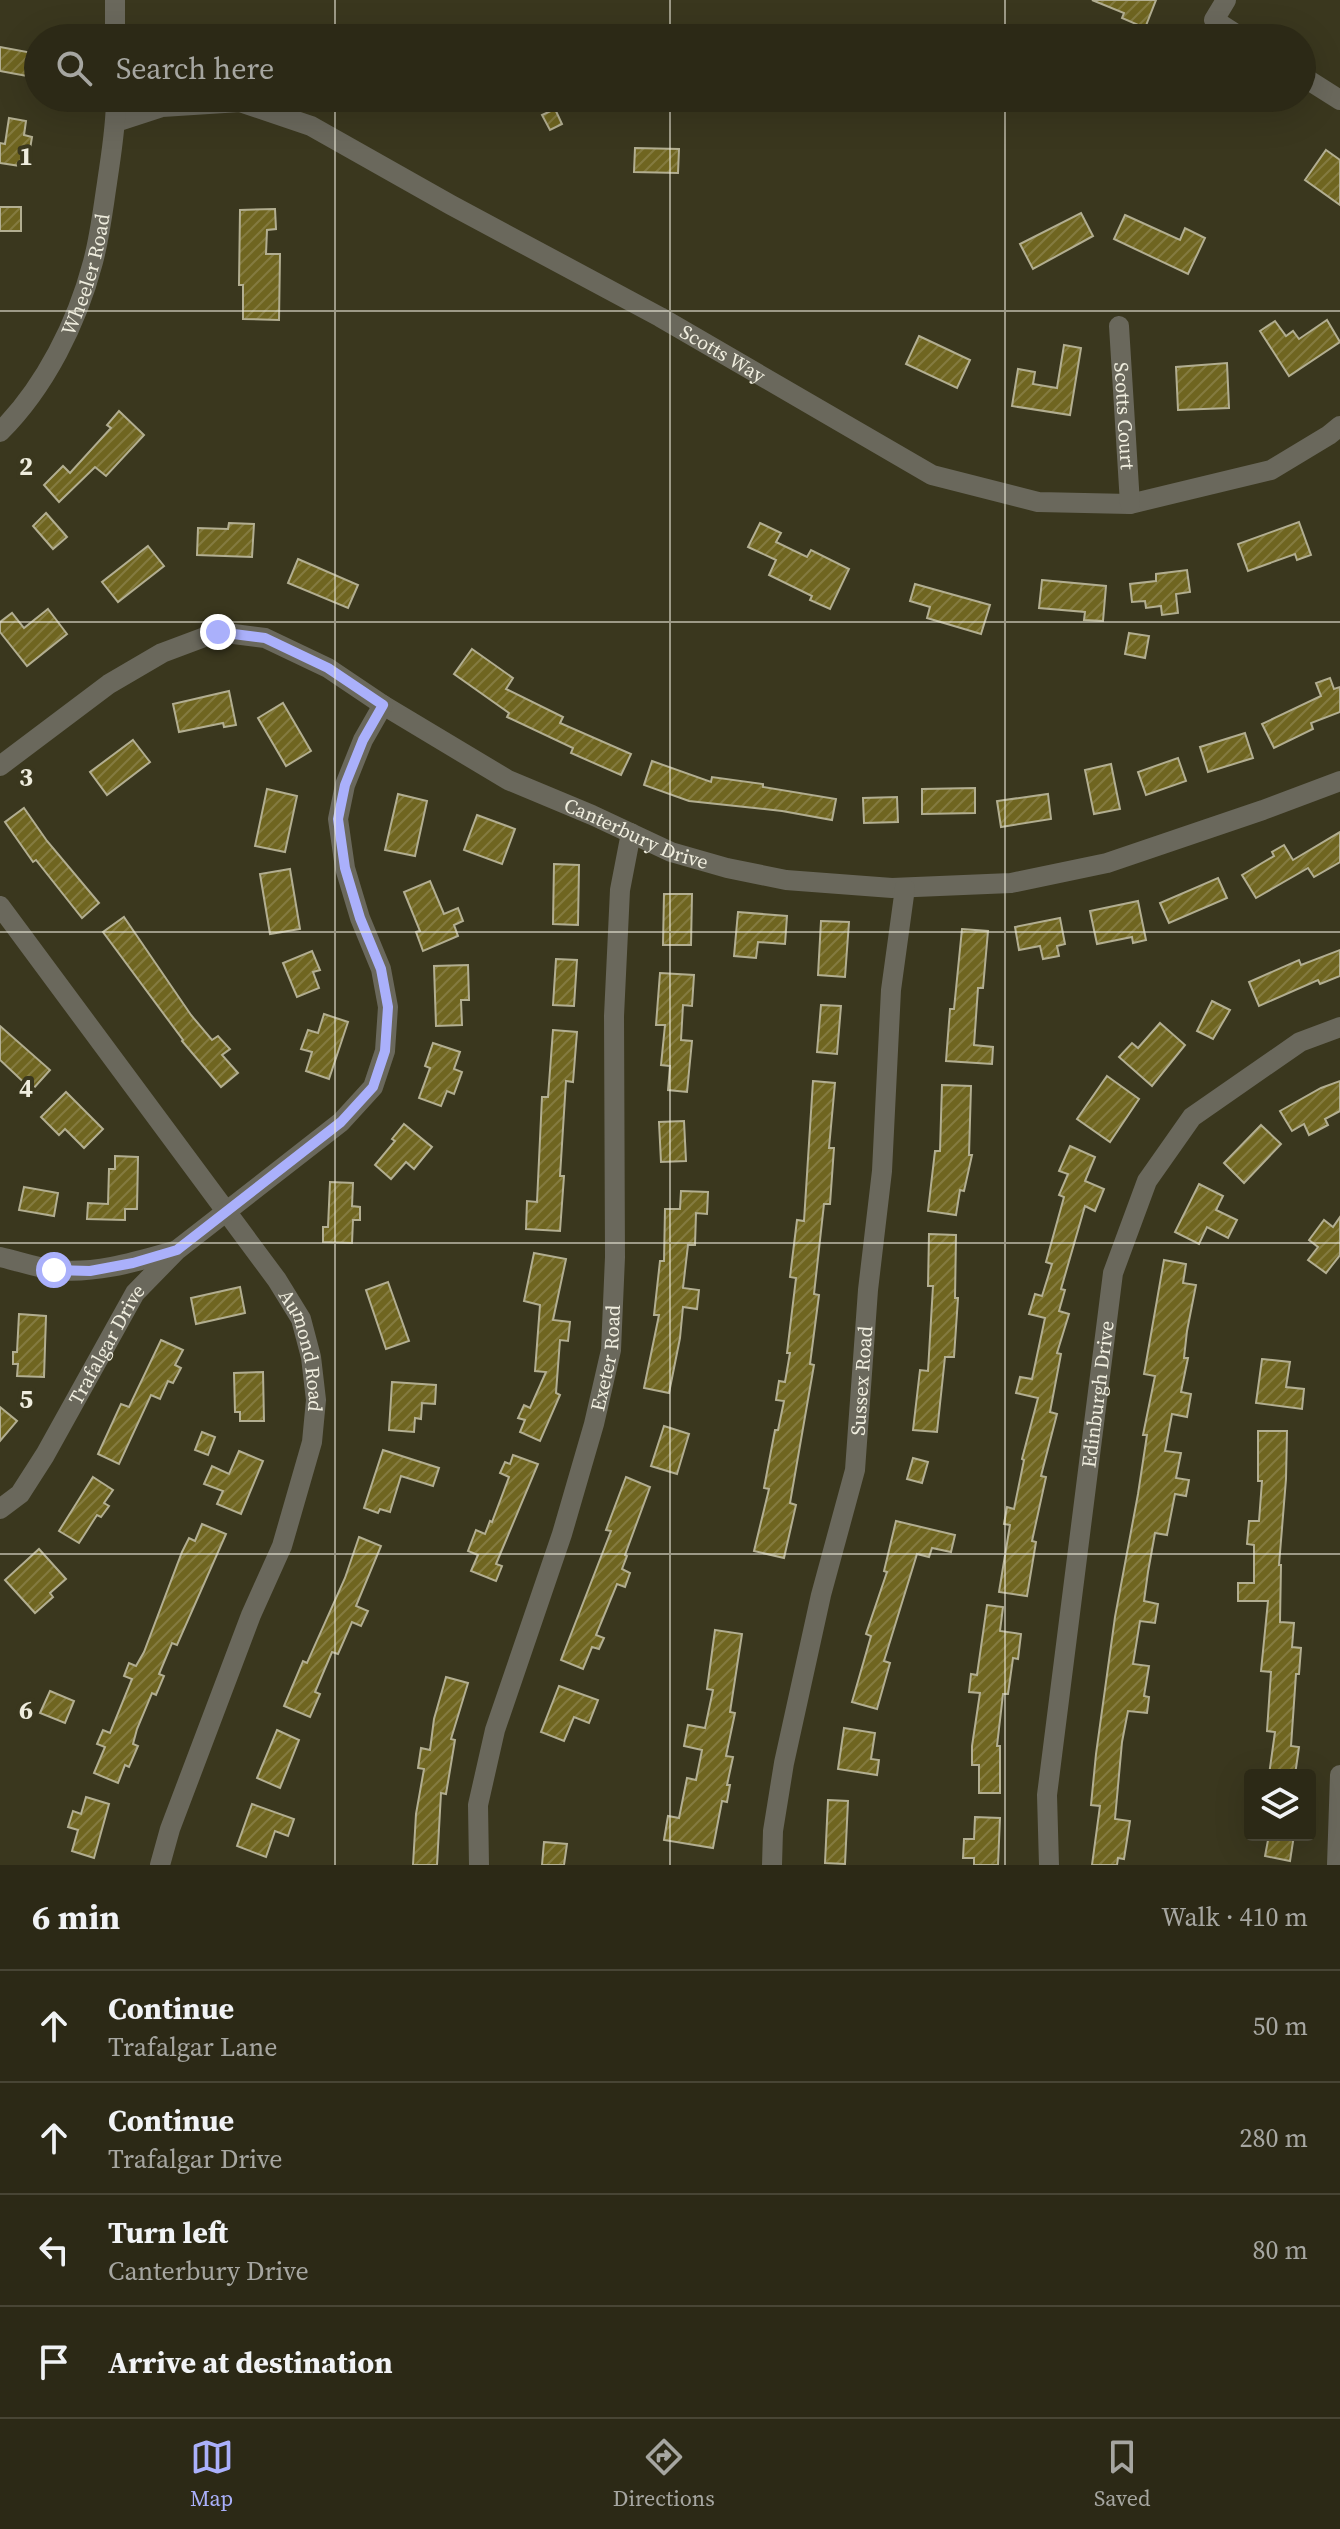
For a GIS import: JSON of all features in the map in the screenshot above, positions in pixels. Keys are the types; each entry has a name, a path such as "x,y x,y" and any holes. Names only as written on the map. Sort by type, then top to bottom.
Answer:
{"street":[{"path":"115,0 115,24"},
{"path":"1220,24 1214,20 1226,0"},
{"path":"1316,85 1340,100"},
{"name":"Wheeler Road","path":"0,432 21,411 52,363 78,306 93,262 116,112"},
{"name":"Scotts Way","path":"116,122 147,112"},
{"name":"Scotts Way","path":"270,112 311,126 660,317 932,475 1038,502 1130,504 1271,470 1340,426"},
{"name":"Scotts Court","path":"1119,326 1130,504"},
{"name":"Canterbury Drive","path":"0,766 109,684 162,653 218,632 265,638 328,668 508,780 671,852 786,880 905,888 1011,883 1107,863 1340,781"},
{"name":"Trafalgar Drive","path":"0,1509 20,1494 45,1455 135,1293 177,1250 341,1122 373,1087 385,1051 388,1007 381,969 360,918 345,868 338,819 345,785 363,740 383,705"},
{"name":"Exeter Road","path":"479,1865 478,1805 495,1730 562,1534 594,1424 611,1350 615,1257 614,1016 620,890 631,833"},
{"name":"Sussex Road","path":"772,1865 773,1831 784,1763 821,1595 855,1470 868,1290 882,1171 891,990 905,888"},
{"name":"Aumond Road","path":"0,906 277,1280 301,1319 311,1357 316,1400 312,1442 282,1546 251,1615 170,1829 160,1865"},
{"name":"Edinburgh Drive","path":"1049,1865 1047,1795 1113,1273 1147,1181 1192,1117 1300,1042 1340,1027"},
{"path":"0,1257 54,1270 90,1271 177,1250"},
{"path":"1337,1865 1340,1775"}],"building":[{"path":"1092,0 1156,0 1147,24 1136,24 1122,18 1124,13"},
{"path":"0,47 24,51 24,75 0,71"},
{"path":"556,112 562,124 550,130 542,115"},
{"path":"9,118 26,121 24,135 32,137 27,167 0,163 0,143 5,144"},
{"path":"635,148 679,149 678,173 634,172"},
{"path":"1326,150 1340,160 1340,205 1305,180"},
{"path":"0,207 21,207 21,231 0,231"},
{"path":"275,209 276,229 267,230 266,254 280,254 279,320 243,319 243,285 239,285 240,210"},
{"path":"1081,213 1093,236 1033,269 1020,244"},
{"path":"1125,215 1180,240 1185,228 1205,238 1188,274 1114,239"},
{"path":"1327,320 1340,342 1289,376 1260,331 1275,321 1286,336 1293,331 1299,339"},
{"path":"919,336 970,360 957,388 906,364"},
{"path":"1064,345 1081,348 1070,415 1012,406 1018,369 1035,372 1033,384 1057,388"},
{"path":"1227,363 1229,408 1178,410 1176,367"},
{"path":"119,411 144,435 106,476 95,467 59,502 44,485 63,466 70,473 111,428 107,425"},
{"path":"46,513 67,537 53,549 33,526"},
{"path":"1299,522 1311,555 1297,560 1295,554 1248,571 1238,544"},
{"path":"229,523 254,524 252,557 197,555 198,528 228,529"},
{"path":"760,523 781,533 776,542 807,557 811,550 849,569 830,609 810,600 812,596 769,575 776,560 748,547"},
{"path":"148,546 164,566 118,602 102,582"},
{"path":"298,559 358,585 348,608 288,583"},
{"path":"1187,570 1190,592 1176,594 1178,613 1162,615 1161,606 1146,608 1145,601 1132,602 1130,584 1156,581 1156,574"},
{"path":"1042,580 1106,586 1103,621 1084,620 1085,612 1039,608"},
{"path":"915,584 990,605 981,634 927,618 930,607 910,601"},
{"path":"48,609 67,634 27,666 0,632 0,622 12,613 24,628"},
{"path":"1129,633 1149,636 1145,658 1125,654"},
{"path":"472,649 513,678 506,689 563,717 560,723 631,754 621,775 571,753 573,748 507,717 509,713 454,674"},
{"path":"1330,678 1334,689 1340,687 1340,712 1311,723 1313,729 1274,748 1262,724 1321,696 1316,683"},
{"path":"229,691 236,725 224,727 223,723 179,732 173,704"},
{"path":"283,703 311,751 286,766 258,718"},
{"path":"1245,733 1253,758 1208,772 1200,747"},
{"path":"133,740 150,762 107,795 90,772"},
{"path":"1178,758 1186,781 1146,795 1138,772"},
{"path":"652,761 711,782 712,777 836,799 832,820 689,801 644,785"},
{"path":"1111,764 1120,809 1094,814 1085,770"},
{"path":"975,788 975,813 922,814 922,789"},
{"path":"267,789 297,796 285,852 255,846"},
{"path":"398,794 427,801 415,856 385,850"},
{"path":"1048,794 1051,819 1001,827 997,801"},
{"path":"897,797 898,822 864,823 863,798"},
{"path":"24,808 99,903 82,918 36,860 33,862 5,822"},
{"path":"477,815 515,829 502,864 464,850"},
{"path":"1340,832 1340,862 1314,877 1308,868 1256,898 1242,875 1274,856 1272,852 1284,845 1293,860"},
{"path":"554,864 579,865 578,925 553,924"},
{"path":"290,869 300,929 270,934 260,874"},
{"path":"1218,878 1227,898 1169,923 1160,903"},
{"path":"430,881 444,914 458,908 463,921 454,925 458,936 423,951 416,932 420,931 404,892"},
{"path":"664,894 692,894 691,945 663,945"},
{"path":"1138,901 1146,940 1133,943 1132,937 1097,944 1090,911"},
{"path":"738,912 787,916 785,944 758,942 756,958 734,956"},
{"path":"124,917 191,1015 212,1040 218,1036 230,1049 222,1055 238,1073 221,1087 182,1041 103,932"},
{"path":"1060,918 1065,944 1057,946 1059,956 1043,959 1040,946 1019,950 1015,927"},
{"path":"821,921 849,922 845,977 818,975"},
{"path":"962,929 988,931 983,988 978,988 974,1045 993,1047 992,1064 946,1061"},
{"path":"1340,950 1340,976 1320,984 1318,980 1259,1006 1249,982 1299,960 1301,965"},
{"path":"312,951 320,970 313,972 319,988 297,997 283,963"},
{"path":"556,959 577,960 574,1006 553,1005"},
{"path":"468,965 469,1000 461,1000 462,1025 436,1026 434,966"},
{"path":"660,973 694,975 692,1006 683,1005 681,1040 692,1041 687,1092 668,1090 670,1066 661,1065 665,1025 656,1025"},
{"path":"1212,1001 1230,1010 1213,1039 1197,1031"},
{"path":"821,1005 841,1006 837,1054 817,1052"},
{"path":"324,1014 348,1022 329,1079 306,1071 312,1052 301,1049 308,1030 318,1033"},
{"path":"1160,1023 1185,1045 1152,1086 1119,1057 1132,1043 1138,1048"},
{"path":"0,1026 50,1070 32,1090 0,1060"},
{"path":"553,1030 577,1032 573,1082 566,1081 560,1231 526,1229 527,1201 537,1202 542,1097 548,1097"},
{"path":"433,1043 460,1052 454,1069 462,1072 454,1094 447,1091 441,1106 419,1098 430,1068 425,1066"},
{"path":"1107,1076 1139,1099 1110,1142 1077,1119"},
{"path":"813,1081 835,1083 829,1148 834,1148 830,1204 824,1204 814,1294 819,1295 810,1364 814,1365 790,1503 796,1505 784,1558 754,1551 769,1489 764,1488 775,1430 778,1430 784,1401 776,1400 779,1381 785,1382 790,1353 787,1353 796,1278 790,1277 797,1220 804,1221"},
{"path":"1340,1081 1340,1111 1325,1119 1328,1125 1309,1135 1304,1124 1292,1131 1280,1111"},
{"path":"942,1085 971,1086 969,1155 972,1155 964,1191 960,1190 956,1215 928,1211 935,1151 940,1151"},
{"path":"66,1092 103,1129 84,1148 65,1129 59,1135 41,1117"},
{"path":"684,1121 686,1161 661,1162 659,1122"},
{"path":"404,1124 432,1147 414,1169 406,1162 391,1179 375,1165 395,1141 392,1139"},
{"path":"1261,1125 1281,1144 1244,1183 1224,1163"},
{"path":"1070,1146 1095,1157 1085,1181 1104,1189 1095,1211 1085,1206 1061,1289 1065,1290 1059,1311 1069,1314 1057,1353 1061,1354 1050,1412 1057,1414 1041,1476 1046,1477 1032,1541 1036,1542 1027,1596 999,1592 1010,1525 1004,1524 1007,1507 1014,1509 1022,1459 1038,1398 1016,1393 1020,1377 1032,1379 1045,1318 1029,1314 1035,1294 1042,1296 1052,1264 1046,1262 1064,1197 1059,1195 1068,1174 1059,1171"},
{"path":"115,1156 138,1157 137,1209 125,1209 125,1220 87,1219 88,1203 108,1204 109,1169 115,1169"},
{"path":"330,1182 353,1183 352,1206 360,1207 360,1220 353,1220 352,1243 323,1242 323,1227 328,1227"},
{"path":"1199,1184 1223,1196 1216,1210 1237,1220 1228,1238 1207,1227 1199,1244 1175,1232"},
{"path":"24,1187 58,1193 54,1216 19,1210"},
{"path":"681,1191 708,1192 707,1214 696,1213 695,1245 688,1245 683,1288 699,1290 697,1309 683,1307 669,1393 644,1388 659,1315 654,1315 660,1261 664,1261 665,1209 680,1209"},
{"path":"1340,1217 1340,1255 1326,1273 1308,1260 1318,1247 1309,1240 1324,1220 1333,1227"},
{"path":"929,1234 956,1235 955,1298 958,1298 954,1357 945,1357 937,1432 913,1430 920,1370 928,1371 933,1286 928,1286"},
{"path":"534,1253 566,1259 553,1320 570,1322 568,1341 560,1340 556,1393 560,1395 540,1441 520,1432 525,1420 518,1418 524,1405 530,1408 546,1372 535,1371 540,1305 524,1301"},
{"path":"1164,1260 1186,1264 1183,1283 1196,1285 1187,1331 1184,1358 1188,1358 1181,1392 1191,1394 1187,1417 1172,1414 1165,1451 1181,1453 1176,1478 1189,1480 1186,1496 1175,1494 1167,1535 1155,1533 1148,1572 1144,1601 1158,1604 1155,1623 1140,1621 1133,1664 1149,1666 1144,1696 1149,1697 1147,1713 1128,1711 1122,1742 1115,1819 1130,1821 1124,1859 1118,1858 1117,1865 1092,1865 1100,1806 1091,1805 1096,1754 1115,1617 1147,1435 1143,1435 1155,1376 1144,1374"},
{"path":"388,1282 409,1341 386,1349 366,1290"},
{"path":"240,1287 245,1313 196,1324 191,1298"},
{"path":"19,1314 46,1316 44,1377 17,1376 18,1364 13,1364 13,1352 17,1352"},
{"path":"161,1340 183,1350 175,1365 181,1368 173,1383 168,1381 160,1399 151,1395 119,1464 98,1454 121,1404 129,1407"},
{"path":"1262,1359 1290,1362 1286,1387 1304,1389 1302,1409 1256,1403"},
{"path":"263,1372 264,1421 240,1421 240,1412 235,1412 234,1373"},
{"path":"392,1382 436,1385 435,1404 422,1403 421,1419 415,1418 414,1432 389,1430"},
{"path":"0,1407 17,1421 0,1441"},
{"path":"664,1426 689,1434 677,1474 651,1466"},
{"path":"1258,1431 1287,1431 1279,1565 1280,1622 1294,1623 1292,1647 1301,1648 1291,1746 1299,1747 1296,1769 1270,1769 1275,1732 1267,1731 1271,1672 1261,1671 1268,1601 1238,1601 1238,1583 1254,1583 1254,1545 1247,1544 1249,1521 1259,1521 1262,1481 1258,1481"},
{"path":"202,1432 215,1437 208,1455 195,1450"},
{"path":"383,1450 439,1468 433,1486 401,1476 390,1512 380,1509 378,1513 364,1508"},
{"path":"239,1451 263,1461 241,1514 217,1504 223,1491 204,1484 212,1466 229,1474"},
{"path":"513,1455 538,1464 496,1564 502,1566 496,1581 471,1571 478,1555 468,1551 476,1530 485,1534 492,1522 509,1477 500,1473 505,1462 510,1464"},
{"path":"913,1458 928,1462 922,1483 907,1479"},
{"path":"93,1477 113,1490 104,1503 109,1506 101,1517 97,1515 79,1543 59,1531"},
{"path":"626,1477 650,1487 625,1555 622,1569 630,1573 625,1587 617,1584 596,1635 604,1638 599,1649 592,1647 583,1669 561,1660 611,1531 606,1530"},
{"path":"896,1521 955,1535 951,1552 932,1548 929,1557 917,1554 884,1661 890,1663 877,1709 852,1702 871,1636 866,1634 887,1572 884,1571"},
{"path":"202,1524 226,1534 177,1645 172,1643 159,1674 164,1676 156,1695 152,1693 137,1729 133,1744 138,1746 129,1767 125,1765 118,1783 94,1773 105,1747 97,1744 103,1730 110,1733 132,1679 124,1676 129,1663 136,1666 144,1652 182,1552 189,1538 195,1541"},
{"path":"359,1537 381,1546 356,1606 368,1611 361,1626 352,1622 338,1654 332,1652 315,1692 320,1694 310,1717 284,1706 345,1578"},
{"path":"39,1549 66,1579 50,1593 53,1597 35,1613 5,1580"},
{"path":"987,1605 1003,1607 1000,1631 1021,1634 1018,1659 1013,1658 1008,1694 1003,1694 997,1746 1000,1746 1000,1793 979,1793 979,1765 972,1765 980,1693 969,1692 971,1674 977,1675"},
{"path":"715,1630 742,1634 730,1712 735,1713 726,1756 733,1757 727,1785 730,1785 727,1802 722,1801 713,1848 664,1840 668,1816 679,1818 687,1778 696,1780 702,1750 684,1746 688,1725 705,1728 713,1690 707,1689"},
{"path":"446,1677 468,1683 451,1739 455,1740 446,1794 441,1793 437,1865 413,1865 416,1814 424,1769 418,1768 421,1748 430,1750 434,1719"},
{"path":"559,1686 598,1700 589,1723 574,1717 564,1741 541,1732"},
{"path":"50,1691 74,1701 65,1723 40,1713"},
{"path":"844,1728 875,1733 871,1759 879,1760 877,1775 838,1769"},
{"path":"277,1730 299,1740 280,1788 257,1778"},
{"path":"86,1797 109,1804 94,1858 72,1851 78,1830 68,1827 73,1811 81,1814"},
{"path":"828,1800 848,1801 845,1864 825,1863"},
{"path":"252,1804 294,1819 288,1836 275,1831 266,1857 237,1846"},
{"path":"975,1817 1000,1818 998,1865 974,1865 974,1858 963,1858 964,1839 974,1839"},
{"path":"1268,1841 1293,1841 1290,1861 1265,1856"},
{"path":"544,1842 567,1844 564,1865 542,1865"}],"route":[{"path":"54,1270 90,1271 177,1250 341,1122 373,1087 385,1051 388,1007 381,969 360,918 345,868 338,819 345,785 363,740 383,705 328,668 265,638 218,632"}]}
